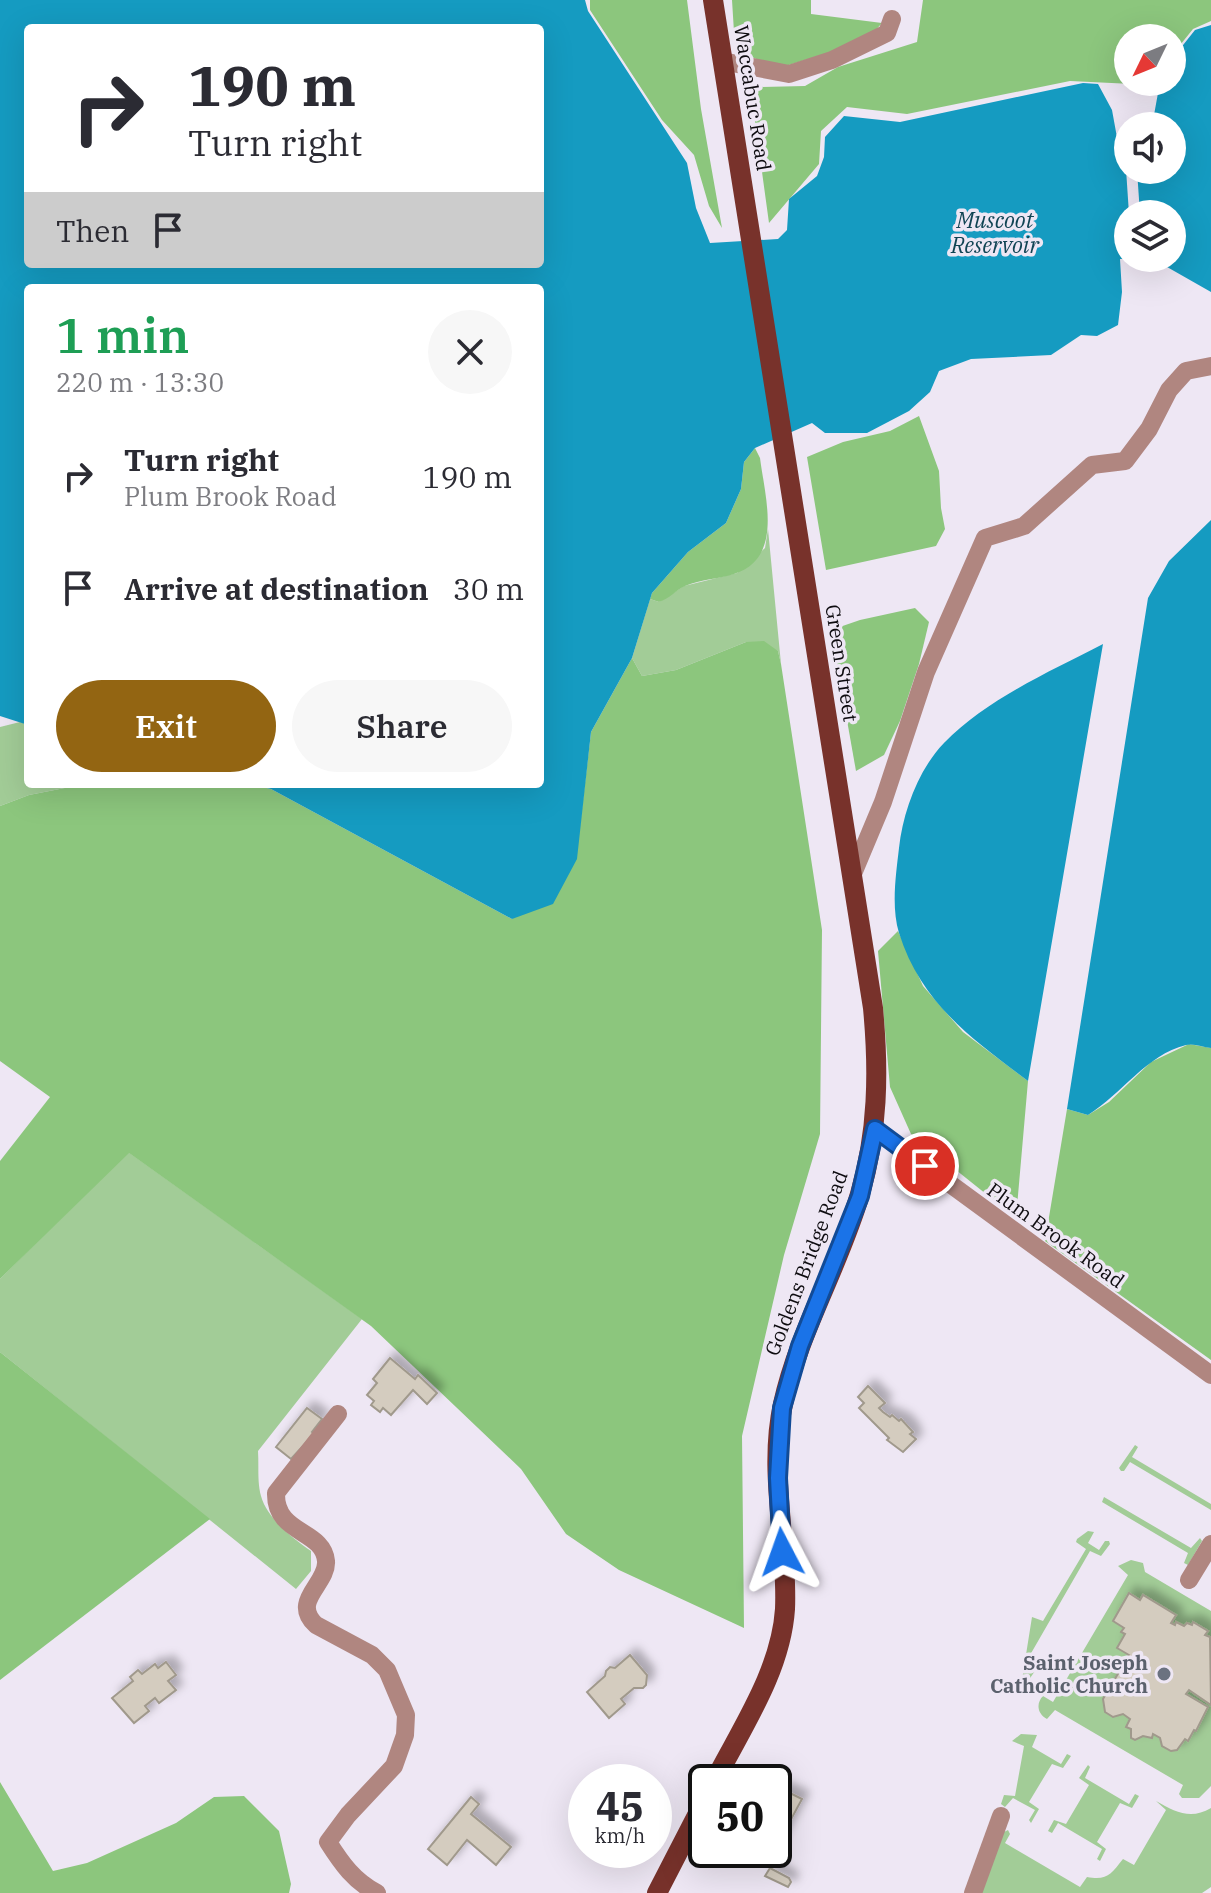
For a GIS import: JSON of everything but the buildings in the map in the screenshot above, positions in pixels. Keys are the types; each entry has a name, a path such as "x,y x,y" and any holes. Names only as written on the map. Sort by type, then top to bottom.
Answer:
{"main road":[{"name":"Waccabuc Road","path":"713,0 746,204"},
{"name":"Green Street","path":"746,204 877,1047 875,1129"},
{"name":"Goldens Bridge Road","path":"723,1764 762,1689 780,1638 785,1611 778,1478 782,1408 800,1346 860,1196 875,1129"},
{"path":"657,1893 688,1833"}],"street":[{"path":"722,61 789,74 804,72 887,33 892,19"},
{"path":"852,876 883,802 926,672 985,538 1024,526 1092,465 1125,461 1149,429 1169,390 1186,371 1211,366"},
{"name":"Plum Brook Road","path":"875,1129 1211,1375"},
{"path":"338,1414 276,1493 276,1504 286,1521 317,1544 325,1557 325,1569 309,1600 309,1618 316,1625 372,1655 387,1670 406,1715 405,1735 394,1766 348,1815 328,1842 346,1869 362,1885 377,1893"},
{"path":"1189,1580 1211,1544"},
{"path":"973,1893 1001,1816"}],"green space":[{"path":"590,0 687,0 701,109 722,228 709,206 694,155 662,120 590,10"},
{"path":"732,0 811,0 811,14 882,23 874,32 851,46 779,68 739,52"},
{"path":"923,0 1211,0 1211,21 1193,29 1186,38 1186,24 1114,24 1114,83 1070,81 907,114 847,107 821,131 819,164 769,223 752,99 756,87 805,86 838,67 917,42"},
{"path":"919,416 939,471 945,529 936,546 826,570 807,457 843,442 890,431"},
{"path":"755,448 760,458 768,525 760,555 750,566 734,574 691,584 659,602 650,599 688,552 726,523 741,489 744,462"},
{"path":"768,529 781,664 778,651 746,642 676,670 642,676 632,658 650,599 659,602 684,586 737,573 765,548"},
{"path":"915,608 929,622 900,721 884,755 856,771 831,630"},
{"path":"764,641 778,651 822,930 820,1134 784,1255 742,1436 744,1628 619,1570 566,1534 521,1469 371,1326 129,1153 0,1279 0,1161 50,1097 0,1061 0,806 29,795 65,788 271,789 512,919 576,859 591,732 632,658 642,676 676,670 746,642"},
{"path":"24,724 24,788 65,788 29,795 0,806 0,727"},
{"path":"898,931 923,986 963,1032 1028,1081 1016,1218 911,1134 890,1087 878,951"},
{"path":"1189,1044 1211,1048 1211,1360 1045,1241 1067,1109 1088,1115 1109,1102 1151,1062"},
{"path":"128,1152 362,1319 258,1451 259,1485 264,1504 281,1527 311,1551 311,1571 296,1589 0,1352 0,1279"},
{"path":"0,1352 210,1519 0,1680"},
{"path":"1135,1445 1138,1447 1132,1457 1211,1504 1211,1510 1130,1462 1121,1471 1119,1468"},
{"path":"1104,1497 1191,1548 1200,1538 1202,1541 1188,1565 1184,1563 1188,1553 1102,1502"},
{"path":"1088,1531 1094,1532 1088,1543 1099,1550 1105,1541 1110,1544 1101,1556 1090,1551 1026,1662 1035,1671 1023,1688 1021,1686 1032,1617 1043,1621 1086,1549 1076,1542 1077,1539"},
{"path":"1131,1560 1143,1563 1145,1572 1211,1611 1211,1786 1199,1798 1182,1798 1179,1794 1183,1785 1055,1710 1047,1719 1039,1711 1043,1696 1053,1702 1128,1575 1118,1566"},
{"path":"1021,1734 1037,1735 1032,1747 1061,1764 1067,1754 1071,1756 1063,1768 1052,1764 1029,1802 1039,1809 1031,1823 1029,1820 1035,1810 1013,1798 1005,1807 1001,1804 1004,1795 1015,1796 1024,1746 1012,1741"},
{"path":"1088,1765 1085,1778 1129,1804 1135,1794 1139,1796 1132,1808 1120,1803 1097,1842 1106,1849 1100,1861 1097,1859 1102,1849 1058,1823 1052,1833 1048,1831 1054,1820 1066,1824 1089,1785 1079,1778"},
{"path":"0,1782 53,1871 87,1863 176,1823 214,1797 244,1796 279,1831 291,1884 289,1893 0,1893"},
{"path":"1156,1801 1190,1814 1211,1808 1211,1887 1202,1893 979,1893 1004,1832 1008,1830 1010,1834 1005,1843 1080,1887 1087,1877 1108,1875 1123,1859 1134,1865 1166,1810"}],"water":[{"name":"Muscoot Reservoir","path":"0,0 585,0 588,11 687,163 696,208 710,243 778,239 787,230 789,199 817,176 824,157 825,137 844,116 900,122 1083,83 1098,84 1112,110 1114,184 1186,184 1186,112 1155,112 1157,96 1186,96 1186,41 1195,30 1211,25 1211,292 1176,272 1186,272 1186,200 1114,200 1114,272 1121,272 1122,292 1118,325 1097,336 1081,335 1051,355 971,359 939,371 930,392 909,411 867,433 825,433 812,423 755,448 744,462 741,489 726,523 688,552 652,593 632,658 591,732 577,859 553,904 512,919 266,788 544,788 544,284 24,284 24,724 0,716"},
{"path":"1211,520 1211,1048 1189,1045 1159,1057 1088,1115 1067,1109 1148,598 1169,561"},
{"path":"1103,644 1028,1081 951,1018 921,980 909,958 895,912 901,834 919,779 935,754 961,727 1040,676"}],"pier":[{"path":"1127,184 1138,184 1139,200 1128,200"}],"place":[{"name":"Saint Joseph Catholic Church","path":"1164,1674"}],"route":[{"path":"782,1552 778,1478 782,1408 800,1346 860,1196 875,1129 925,1166"}]}
